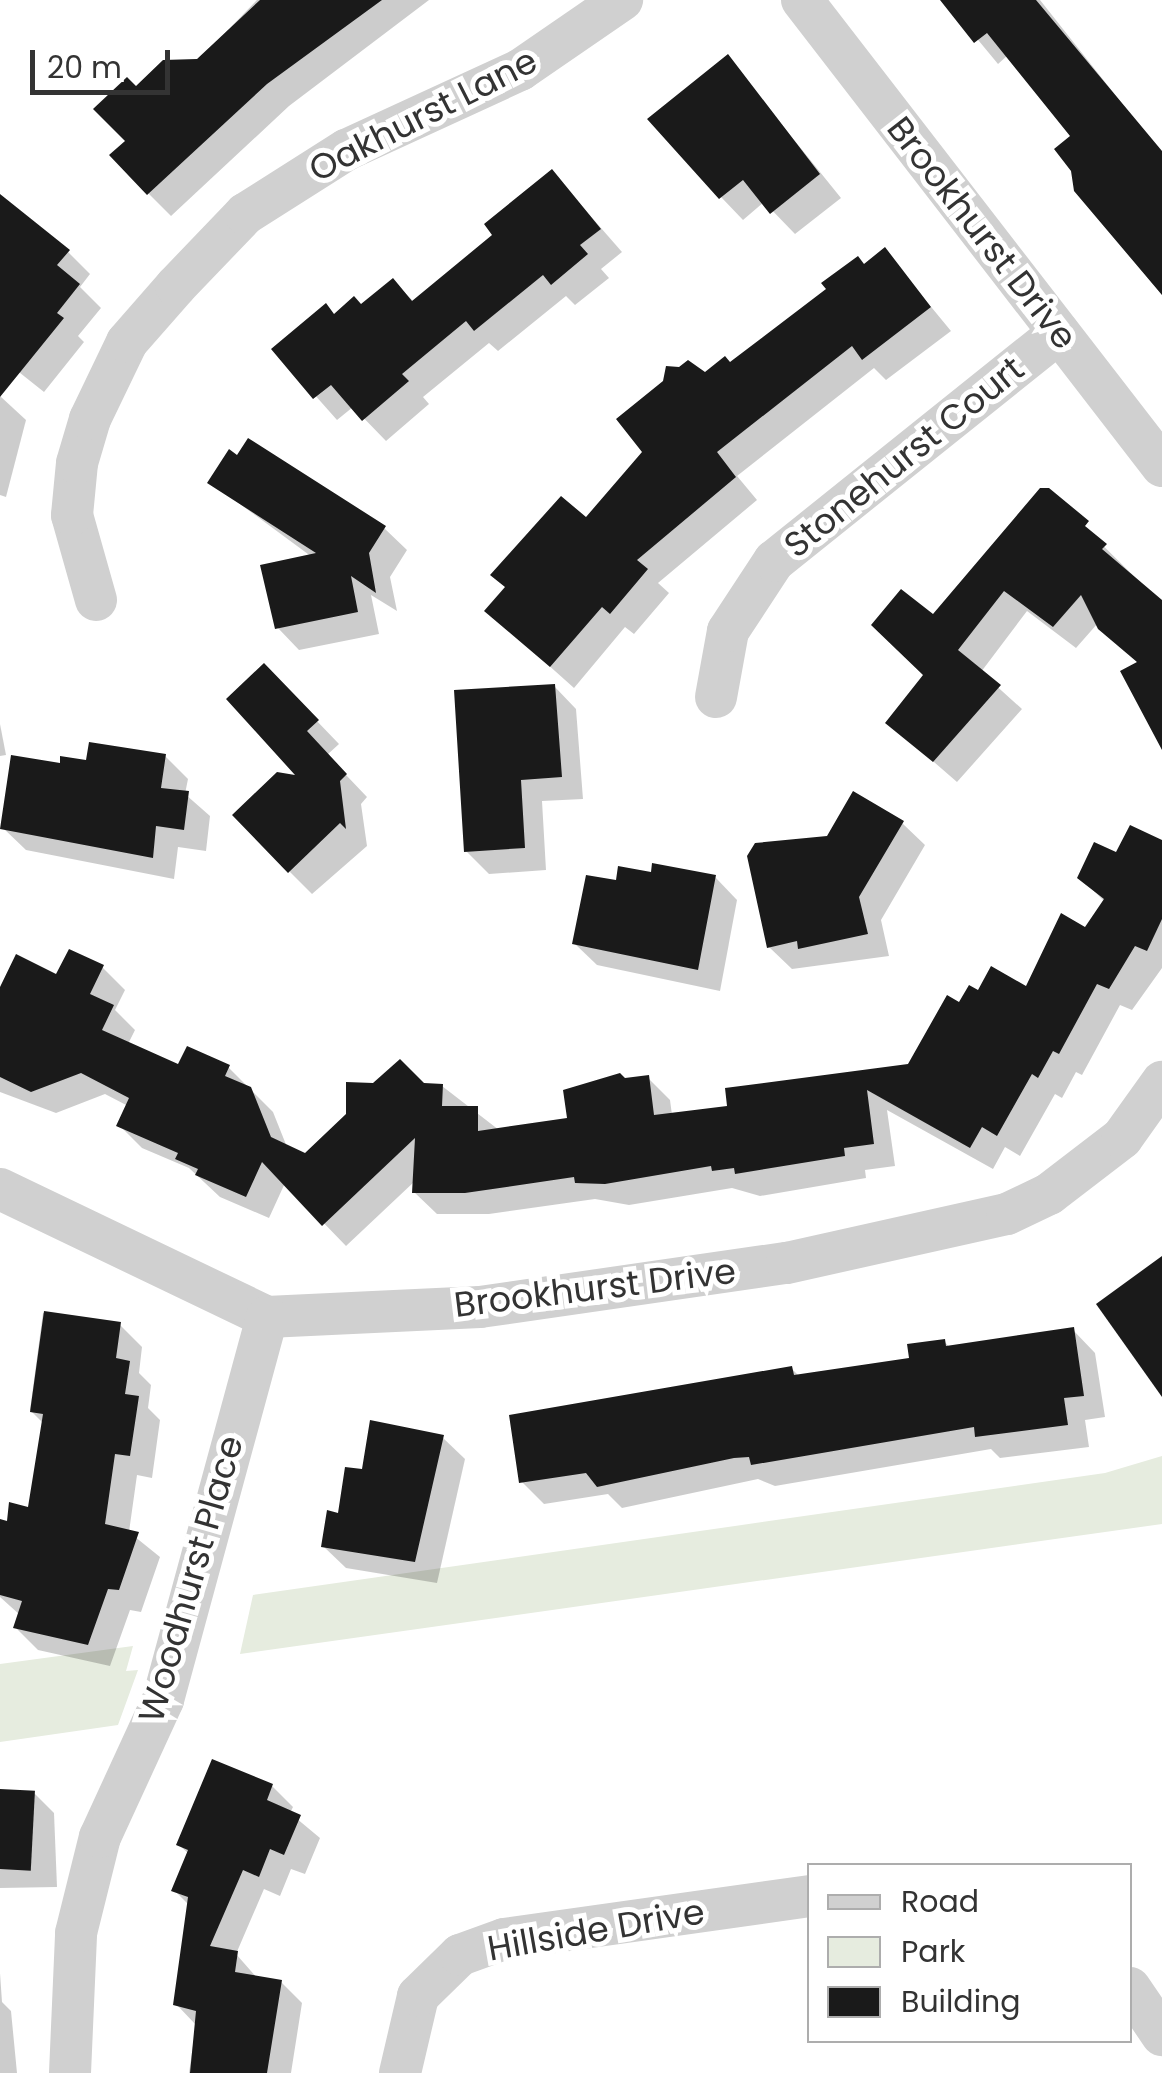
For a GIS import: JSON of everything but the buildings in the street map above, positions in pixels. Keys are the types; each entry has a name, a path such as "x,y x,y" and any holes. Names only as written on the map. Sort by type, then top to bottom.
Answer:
{"street":[{"name":"Oakhurst Lane","path":"96,600 72,516 77,463 90,419 127,342 176,286 245,214 346,150 520,70 622,0"},
{"name":"Brookhurst Drive","path":"802,0 1162,466"},
{"name":"Stonehurst Court","path":"716,697 728,631 774,561 1059,333"},
{"name":"Brookhurst Drive","path":"0,1189 268,1317 480,1307 787,1263 957,1230 1006,1214 1078,1174 1122,1138 1162,1082"},
{"name":"Woodhurst Place","path":"70,2073 76,1934 100,1837 163,1700 268,1317"},
{"name":"Hillside Drive","path":"400,2073 418,1996 460,1955 504,1939 807,1896"},
{"path":"1132,1991 1162,2035"}],"green space":[{"path":"1162,1456 1162,1524 240,1654 253,1595 1105,1473"},
{"path":"133,1646 126,1671 138,1670 118,1725 0,1742 0,1664"}]}
